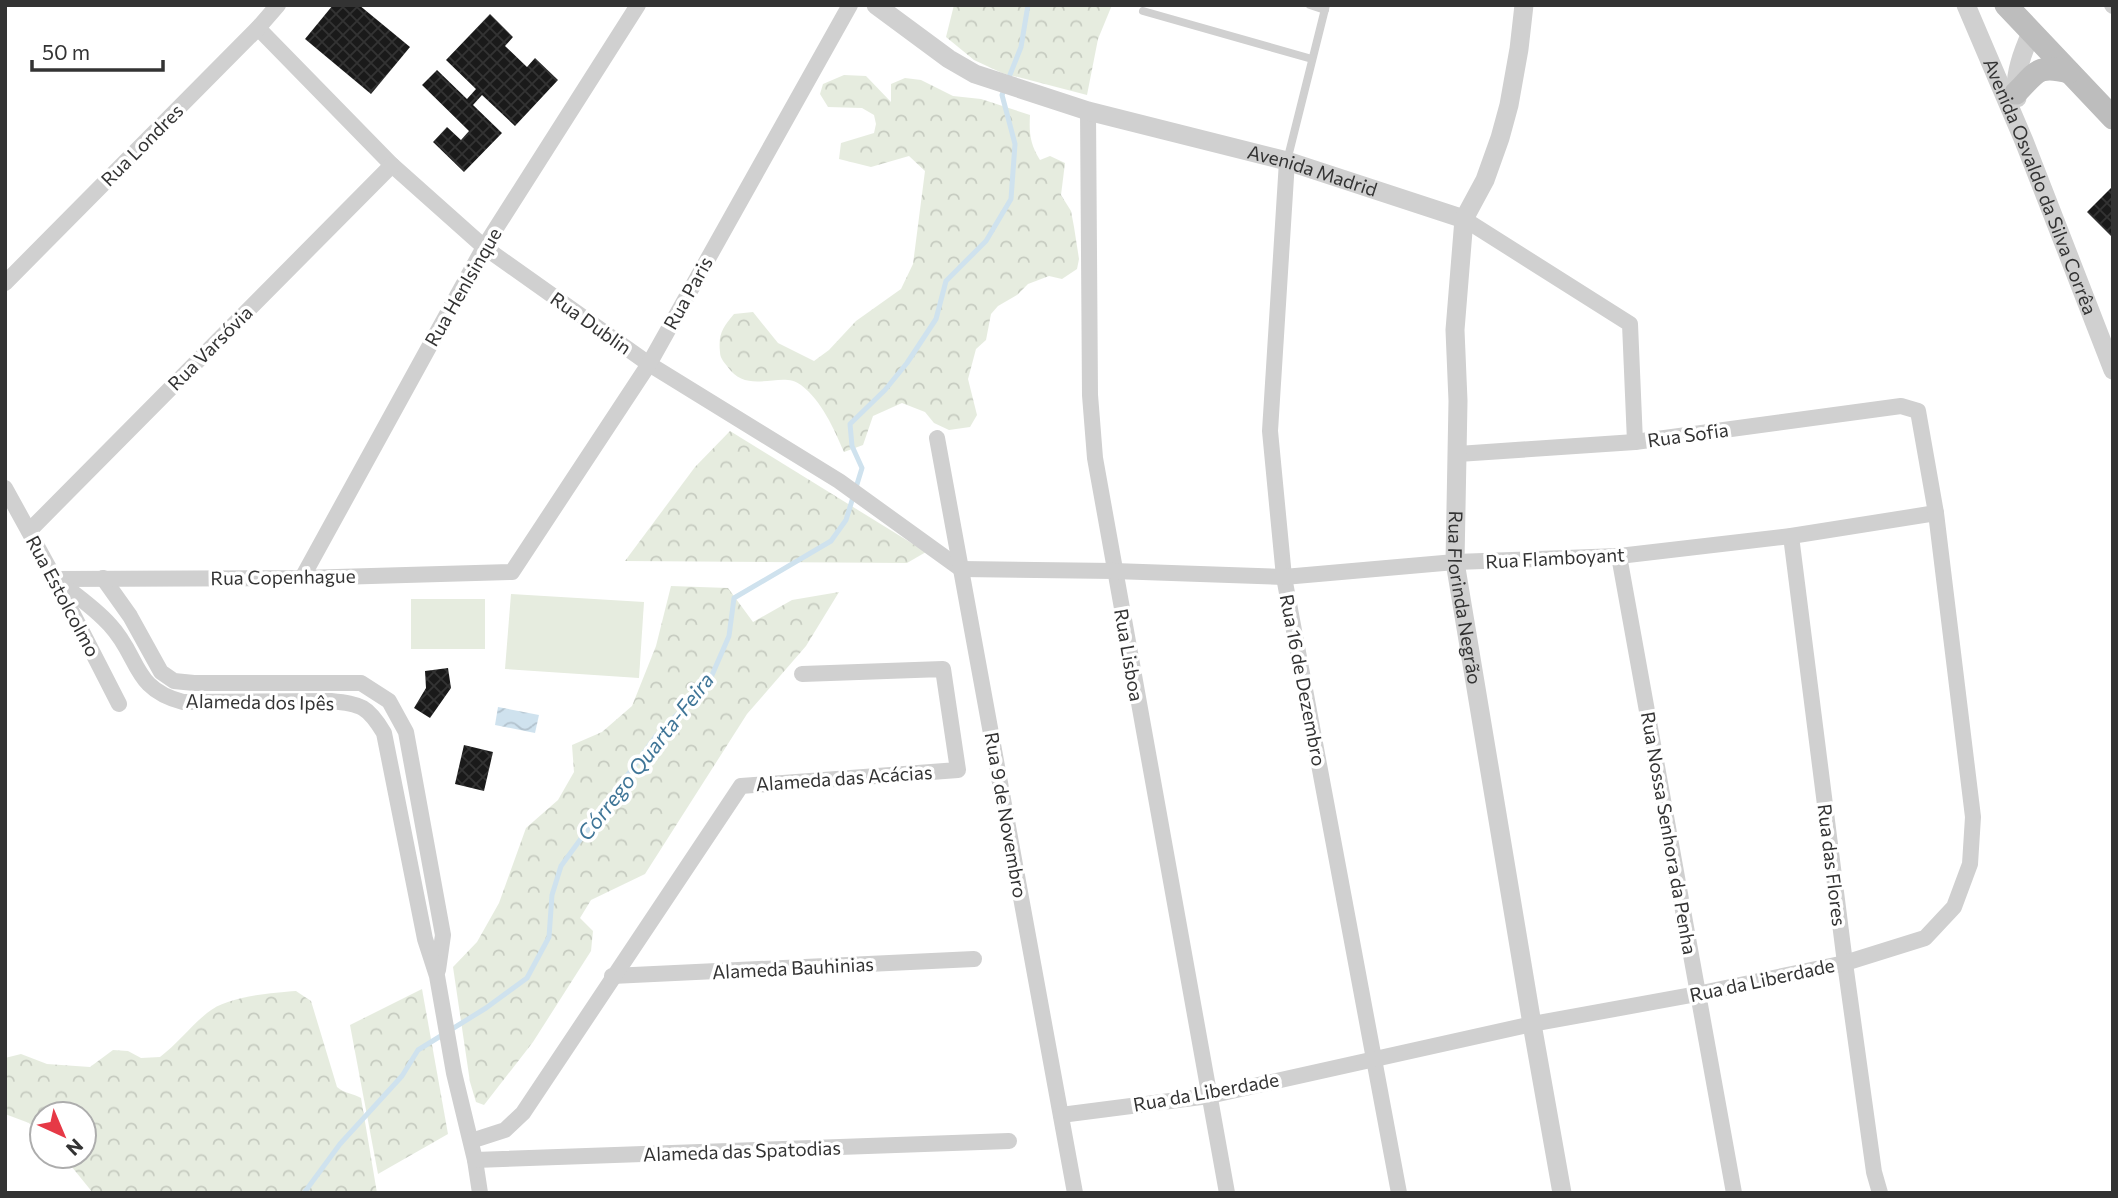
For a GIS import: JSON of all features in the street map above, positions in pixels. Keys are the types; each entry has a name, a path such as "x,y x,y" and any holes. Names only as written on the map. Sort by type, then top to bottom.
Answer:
{"main road":[{"path":"2010,7 2113,118"},
{"path":"2016,93 2043,68 2068,72"}],"street":[{"name":"Rua Londres","path":"5,283 278,5"},
{"name":"Rua Henlsinque","path":"302,578 484,247 638,5"},
{"name":"Rua Paris","path":"512,572 649,363 850,5"},
{"name":"Avenida Madrid","path":"876,5 975,75 1088,111 1287,161 1464,219 1630,324 1635,442"},
{"name":"Rua Florinda Negrão","path":"1524,5 1509,105 1500,138 1485,180 1464,219 1455,330 1458,401 1455,562 1562,1193"},
{"name":"Avenida Osvaldo da Silva Corrêa","path":"1966,5 2024,141 2113,370"},
{"name":"Rua Dublin","path":"258,28 392,165 484,247 649,363 839,481 961,569"},
{"path":"2024,141 2016,93 2021,61 2032,31"},
{"name":"Rua Lisboa","path":"1088,111 1090,395 1095,458 1227,1193"},
{"name":"Rua 16 de Dezembro","path":"1287,161 1270,431 1284,577 1399,1193"},
{"name":"Rua Varsóvia","path":"29,531 392,165"},
{"name":"Rua Sofia","path":"1458,454 1635,442 1901,406 1918,411"},
{"name":"Rua da Liberdade","path":"1061,1115 1209,1096 1532,1024 1697,995 1845,963 1924,938 1954,907 1970,864 1973,817 1936,513 1918,411"},
{"name":"Rua 9 de Novembro","path":"937,438 1075,1193"},
{"name":"Rua Estolcolmo","path":"5,488 119,704"},
{"name":"Rua Flamboyant","path":"961,569 1284,577 1455,562 1619,556 1791,536 1936,513"},
{"name":"Rua das Flores","path":"1791,536 1845,963 1874,1172 1880,1193"},
{"name":"Rua Nossa Senhora da Penha","path":"1619,556 1734,1193"},
{"name":"Rua Copenhague","path":"55,579 302,578 512,572"},
{"path":"55,579 113,628 149,687 161,672 118,598 103,578"},
{"path":"96,611 118,598"},
{"name":"Alameda das Acácias","path":"612,976 741,786 958,769 943,670 802,674"},
{"name":"Alameda dos Ipês","path":"161,672 174,681 194,683 361,683 389,701 406,732 443,935 437,976"},
{"path":"355,704 361,683"},
{"name":"Alameda dos Ipês","path":"149,687 165,698 183,702 331,701 355,704 373,714 384,733 425,939 437,976 454,1073 471,1141 480,1193"},
{"path":"384,733 406,732"},
{"name":"Alameda Bauhinias","path":"612,976 974,959"},
{"path":"471,1141 505,1130 523,1113 612,976"},
{"name":"Alameda das Spatodias","path":"475,1160 1009,1141"}],"lane":[{"path":"1287,161 1325,7 1310,5"},
{"path":"1143,11 1312,59"}],"green space":[{"path":"954,5 1112,5 1098,39 1087,95 1002,73 974,60 946,37"},
{"path":"844,75 866,76 891,102 891,84 905,78 921,80 953,96 981,99 1030,115 1031,138 1040,160 1050,156 1065,163 1061,195 1071,211 1079,259 1077,269 1062,279 1049,276 1028,284 991,314 986,340 976,349 968,379 977,415 970,427 949,430 934,423 925,412 902,403 873,416 863,445 844,452 821,407 801,385 784,380 745,380 735,375 723,361 720,340 722,331 734,314 753,312 778,343 814,361 829,350 856,321 901,289 913,264 925,171 909,156 871,167 839,159 841,143 874,133 876,124 874,115 862,108 828,107 820,94 823,84"},
{"path":"730,431 926,552 907,563 625,561 695,467"},
{"path":"671,586 728,588 753,622 792,600 839,592 806,646 747,714 645,874 591,900 580,918 593,931 591,951 533,1042 484,1105 476,1102 470,1082 453,967 477,942 499,903 526,828 558,800 574,772 572,745 602,732 632,706 656,646"},
{"path":"511,594 644,602 639,678 505,669"},
{"path":"411,599 485,599 485,649 411,649"},
{"path":"422,989 448,1134 378,1174 350,1025"},
{"path":"296,991 311,1001 337,1087 361,1098 377,1193 93,1193 74,1170 98,1170 98,1100 28,1100 28,1123 5,1114 5,1058 21,1054 47,1064 90,1067 113,1050 128,1051 141,1058 160,1057 216,1007 249,996"}],"water":[{"path":"498,707 539,715 535,733 495,725"}],"building":[{"path":"333,5 359,5 410,47 371,94 305,39"},
{"path":"490,14 513,37 505,46 527,67 535,58 558,80 515,126 482,95 473,105 502,133 464,172 433,142 447,127 461,140 469,131 422,85 437,70 467,99 476,89 446,60"},
{"path":"2113,186 2113,238 2087,212"},
{"path":"448,668 451,688 430,718 414,708 426,688 425,671"},
{"path":"464,745 493,752 484,791 455,784"}],"waterway":[{"name":"Córrego Quarta-Feira","path":"304,1193 340,1144 402,1076 418,1050 486,1008 527,978 549,937 552,895 561,866 656,736 709,682 729,636 734,598 831,541 846,520 862,468 852,446 850,424 885,390 907,363 936,319 946,281 986,241 1011,199 1015,144 1002,95 1021,47 1028,5"}]}
